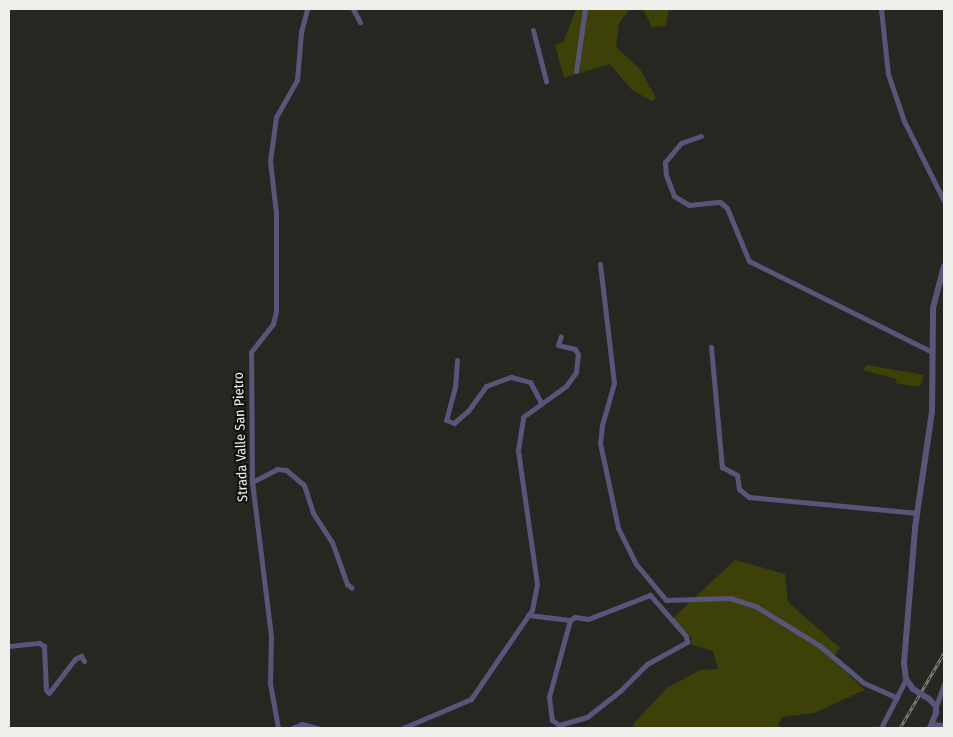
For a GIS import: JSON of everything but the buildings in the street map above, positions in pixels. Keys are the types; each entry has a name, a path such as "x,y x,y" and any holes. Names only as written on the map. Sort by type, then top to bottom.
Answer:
{"street":[{"name":"Strada Valle San Pietro","path":"278,728 270,683 270,626 252,482 251,352 273,324 276,311 276,221 270,161 276,117 297,80 301,32 307,9"},
{"path":"353,9 360,22"},
{"path":"576,71 585,9"},
{"path":"881,9 888,74 904,121 944,201"},
{"path":"533,30 546,81"},
{"path":"700,136 681,143 665,162 666,176 674,196 689,205 720,202 727,208 749,261 932,352"},
{"path":"600,264 614,383 601,430 603,464 618,528 636,564 666,600 730,598 757,607 820,646 864,683 897,698"},
{"path":"881,728 905,678 917,513 932,412 933,308 944,266"},
{"path":"403,728 471,699 528,615 537,584 518,450 523,417 566,386 576,372 578,354 575,349 558,345 561,336"},
{"path":"711,346 722,466 736,475 739,490 749,497 917,513"},
{"path":"457,360 455,387 446,420 454,423 468,411 486,386 511,377 530,382 541,403"},
{"path":"252,482 277,469 286,470 304,485 314,514 332,542 347,584 352,588"},
{"path":"648,595 652,585"},
{"path":"648,595 655,598 686,636 687,643 647,664 620,691 587,717 562,725 552,720 549,697 570,620 575,616 588,619 648,595"},
{"path":"528,615 570,620"},
{"path":"9,646 39,642 44,646 46,690 49,693 75,659 81,656 84,661"},
{"path":"905,678 913,689 936,706"},
{"path":"944,684 931,726 944,725"},
{"path":"897,698 907,689 913,689"},
{"path":"292,728 302,724 318,728"}],"shaded area":[{"path":"576,9 630,9 619,23 616,47 640,69 656,98 652,101 632,90 610,64 564,78 555,45 564,41"},
{"path":"643,9 669,9 666,26 652,27"},
{"path":"867,365 924,375 919,387 895,383 897,379 863,370"},
{"path":"735,560 785,574 788,602 840,648 832,659 865,690 814,713 782,717 778,725 781,728 635,728 633,724 667,688 700,670 718,669 713,651 690,644 692,638 673,618"}],"railway":[{"path":"900,728 944,653"}]}
